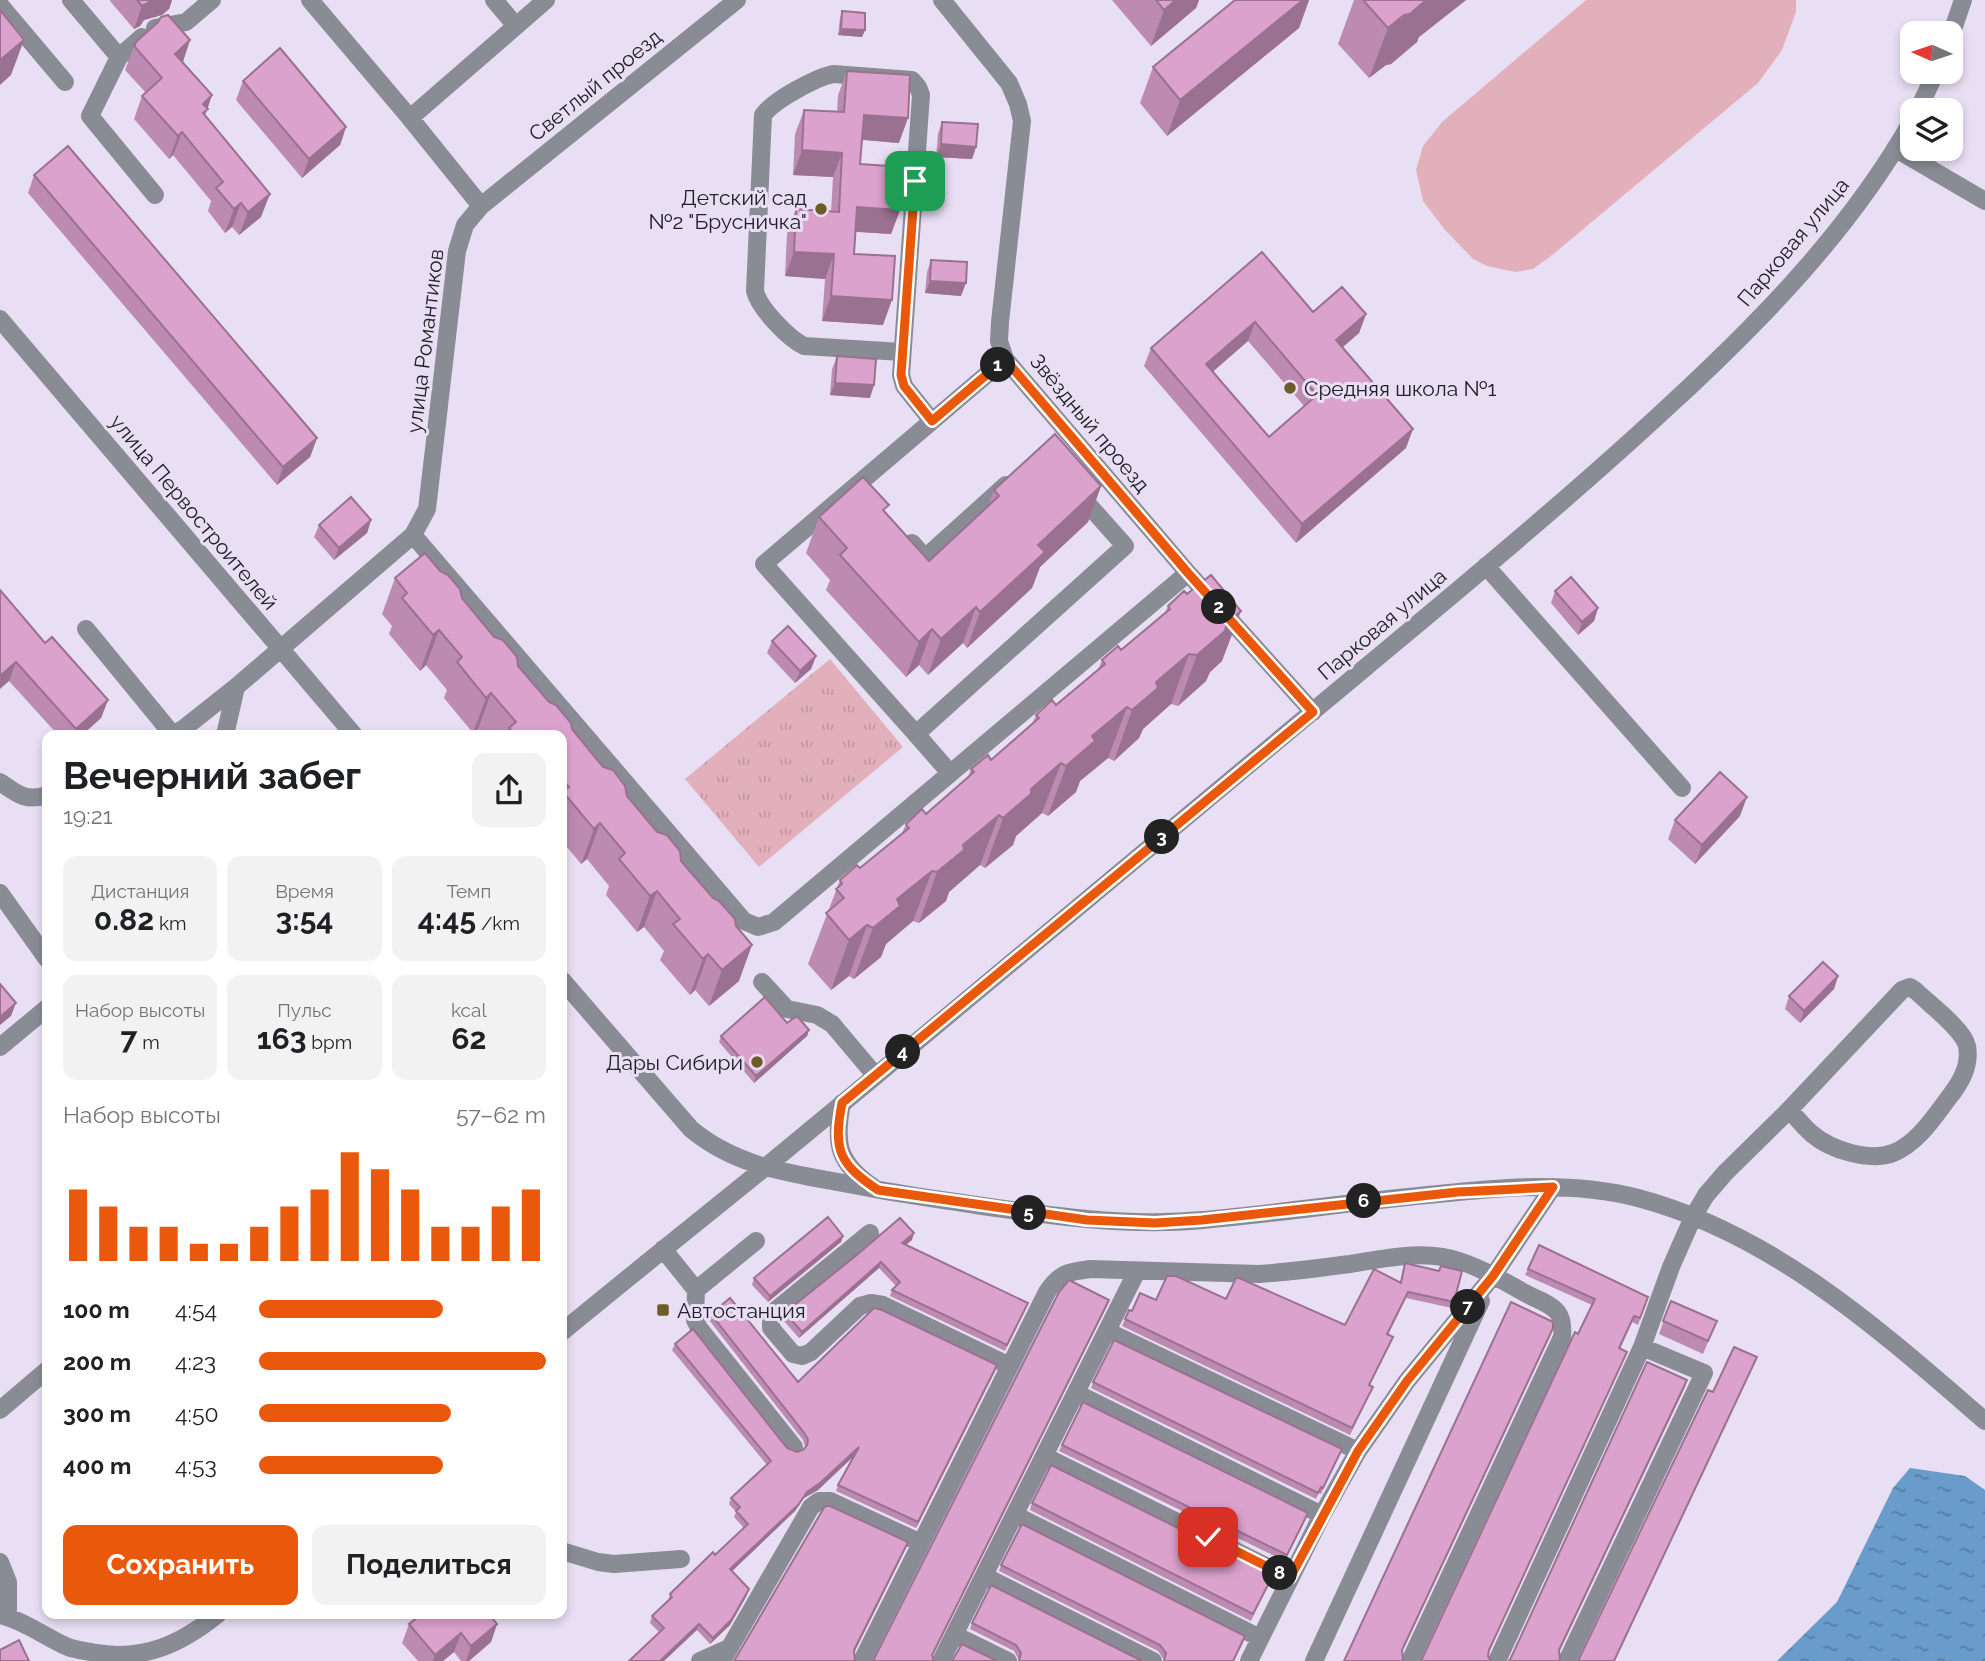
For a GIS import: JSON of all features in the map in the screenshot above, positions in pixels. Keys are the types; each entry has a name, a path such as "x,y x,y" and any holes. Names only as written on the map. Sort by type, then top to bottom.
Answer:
{"street":[{"path":"71,0 119,57"},
{"path":"155,195 90,116 119,57 146,33 186,22 212,0"},
{"path":"310,0 481,206"},
{"path":"494,0 516,26"},
{"path":"410,118 546,0"},
{"name":"Светлый проезд","path":"481,206 737,0"},
{"name":"Звёздный проезд","path":"942,0 1009,83 1022,121 1000,322 999,341 1005,359 1188,573 1313,712"},
{"path":"1956,21 1963,0"},
{"path":"0,5 65,82"},
{"path":"902,352 804,346 794,341 758,300 755,291 763,115 769,107 822,76 832,74 912,80 921,95 901,375 904,386 932,421"},
{"name":"Парковая улица","path":"567,1328 764,1168 1313,712 1630,442 1724,355 1805,270 1855,207 1900,142"},
{"path":"1896,149 1985,201"},
{"name":"улица Романтиков","path":"181,730 236,687 414,535 427,509 432,482 457,251 465,225 481,206"},
{"name":"улица Первостроителей","path":"0,318 350,730"},
{"path":"950,773 764,564 862,488 932,421 1005,359"},
{"path":"900,530 925,558 1023,470"},
{"path":"916,734 1125,546 1070,484"},
{"path":"414,535 744,921 758,927 774,922 1188,573"},
{"path":"1486,566 1682,788"},
{"path":"86,629 169,730"},
{"path":"226,730 236,687"},
{"path":"0,782 28,798 42,796"},
{"path":"0,893 42,952"},
{"path":"762,982 787,1009 817,1015 832,1024 876,1075"},
{"path":"567,986 691,1129 727,1154 764,1168 878,1190 1073,1218 1155,1223 1458,1192 1553,1187 1635,1197 1737,1236 1813,1282 1909,1356 1985,1421"},
{"path":"1497,1661 1642,1347 1671,1267 1706,1195 1902,990 1910,987 1916,991 1961,1034 1967,1045 1965,1071 1958,1086 1920,1134 1894,1153 1866,1155 1828,1144 1813,1135 1789,1110"},
{"path":"0,1047 42,1012"},
{"path":"842,1103 838,1142 844,1161 859,1177 878,1190"},
{"path":"1249,1661 1322,1515 1358,1451 1407,1381 1493,1276 1553,1187"},
{"path":"870,1233 776,1310 771,1320 771,1328 793,1354 802,1356 811,1352 860,1306 872,1303 883,1305 1010,1366"},
{"path":"696,1290 755,1241"},
{"path":"663,1249 696,1290 695,1320 699,1328 794,1447"},
{"path":"862,1661 1047,1292 1055,1281 1067,1272 1090,1269 1259,1274 1389,1257 1418,1256 1462,1262 1493,1276 1558,1311 1563,1323 1562,1337 1410,1661"},
{"path":"941,1661 1137,1271"},
{"path":"1314,1661 1493,1276"},
{"path":"1107,1331 1358,1451"},
{"path":"1567,1661 1704,1373 1642,1347"},
{"path":"0,1410 42,1374"},
{"path":"1076,1394 1322,1515"},
{"path":"1044,1455 1290,1578"},
{"path":"700,1661 725,1655 811,1507 819,1502 830,1502 921,1543"},
{"path":"1015,1515 1260,1638"},
{"path":"567,1553 614,1564 681,1559"},
{"path":"0,1562 8,1582 4,1616 28,1625 70,1648 107,1656 144,1654 173,1645 211,1619"},
{"path":"984,1576 1153,1661"},
{"path":"955,1634 1008,1661"}],"green space":[{"path":"1586,0 1796,0 1796,12 1782,50 1758,83 1551,256 1533,269 1516,272 1487,266 1473,259 1445,230 1423,201 1416,170 1423,146 1442,122"},
{"path":"830,659 903,747 759,867 685,779"}],"water":[{"path":"1910,1468 1965,1476 1985,1490 1985,1661 1777,1661 1837,1602 1893,1488"}],"building":[{"path":"137,0 151,0 142,6"},
{"path":"1156,0 1176,0 1164,10"},
{"path":"1235,0 1303,0 1180,100 1153,67"},
{"path":"1363,0 1426,0 1388,28"},
{"path":"0,10 24,40 0,60"},
{"path":"842,11 865,13 865,30 841,29"},
{"path":"168,15 190,40 175,54 212,95 203,104 208,109 203,113 270,194 248,212 241,203 234,209 216,188 223,182 182,132 178,136 142,96 162,78 134,46 161,17"},
{"path":"280,48 346,127 309,159 243,81"},
{"path":"847,71 910,75 908,118 864,115 860,164 903,167 900,210 857,207 854,254 895,256 892,300 831,296 834,254 794,252 796,209 839,212 842,153 802,150 804,110 844,112"},
{"path":"942,122 978,124 976,147 941,144"},
{"path":"68,146 317,438 283,467 34,175"},
{"path":"1262,252 1313,312 1342,287 1366,314 1336,340 1413,429 1302,524 1151,348","holes":["1255,322 1317,395 1269,437 1206,364"]},
{"path":"931,260 967,262 966,283 930,281"},
{"path":"837,356 876,359 874,385 835,383"},
{"path":"1055,434 1101,486 1038,545 1045,552 980,612 976,607 941,639 932,629 919,642 840,555 847,548 819,517 863,477 889,505 883,510 929,561 999,496 994,490"},
{"path":"351,497 371,520 339,548 319,525"},
{"path":"425,553 440,571 448,575 460,589 462,598 494,637 503,640 517,657 518,666 549,702 556,705 603,767 613,770 625,786 627,796 657,832 667,835 680,851 681,861 735,919 736,926 752,945 722,970 708,954 703,959 673,924 680,919 657,891 650,896 619,859 625,853 600,823 594,829 567,797 567,730 511,730 509,728 516,722 491,693 486,698 457,662 462,657 439,630 433,635 402,598 407,593 395,578"},
{"path":"1211,575 1241,611 1227,622 1225,631 1197,655 1189,654 1156,682 1158,688 1132,710 1127,707 1092,736 1095,741 1066,766 1061,763 1003,818 999,815 963,845 964,850 897,899 900,906 873,928 867,925 849,940 826,913 844,898 836,889 842,884 840,880 857,865 860,868 909,828 906,824 922,809 926,814 974,772 971,769 988,755 991,760 1039,718 1036,715 1052,700 1056,705 1105,664 1102,660 1118,646 1121,650 1170,609 1168,606 1184,591 1187,594"},
{"path":"1571,577 1598,608 1582,622 1555,591"},
{"path":"0,590 45,643 52,637 108,700 76,729 16,662 0,676"},
{"path":"788,626 816,656 800,671 772,641"},
{"path":"1720,772 1747,797 1702,845 1675,820"},
{"path":"1823,962 1838,976 1804,1011 1789,996"},
{"path":"0,984 16,1003 0,1017"},
{"name":"Дары Сибири","path":"765,997 787,1023 797,1016 809,1030 756,1076 721,1036"},
{"path":"828,1217 843,1236 770,1296 754,1278"},
{"path":"900,1218 914,1233 902,1243 1028,1303 1007,1345 892,1290 900,1282 881,1262 802,1332 786,1314"},
{"path":"1539,1245 1648,1297 1640,1318 1634,1316 1619,1348 1627,1352 1489,1650 1491,1661 1421,1661 1575,1332 1578,1334 1595,1299 1528,1269"},
{"path":"1405,1263 1439,1271 1441,1266 1462,1271 1454,1302 1408,1292 1387,1334 1393,1337 1369,1385 1373,1387 1352,1428 1125,1319 1140,1293 1156,1300 1167,1276 1176,1276 1226,1299 1236,1278 1239,1278 1345,1325 1374,1269 1401,1283"},
{"path":"1069,1280 1109,1300 932,1655 934,1661 873,1661 1059,1292"},
{"path":"730,1298 798,1382 874,1308 997,1365 918,1522 838,1485 859,1447 807,1492 798,1505 730,1569 749,1589 732,1619 713,1638 699,1624 660,1661 629,1661 664,1628 652,1616 672,1597 670,1594 713,1552 715,1555 748,1524 736,1511 740,1507 731,1498 771,1461 675,1344 693,1329 787,1448 797,1452 807,1445 805,1434 711,1314"},
{"path":"1671,1301 1717,1321 1708,1341 1663,1321"},
{"path":"1511,1302 1553,1322 1553,1328 1402,1650 1403,1661 1344,1661"},
{"path":"1114,1340 1342,1449 1323,1488 1321,1487 1318,1493 1093,1382"},
{"path":"1734,1347 1757,1357 1614,1661 1578,1661 1708,1390 1713,1392"},
{"path":"1647,1362 1687,1380 1559,1650 1560,1661 1508,1661 1510,1660"},
{"path":"1083,1402 1308,1513 1287,1555 1062,1445"},
{"path":"1051,1465 1273,1575 1253,1614 1032,1503"},
{"path":"825,1506 908,1542 854,1650 855,1661 734,1661"},
{"path":"1022,1524 1245,1636 1233,1661 1164,1661 1166,1653 1160,1645 1001,1565"},
{"path":"991,1585 1142,1661 1019,1661 1021,1653 1016,1645 972,1623"},
{"path":"416,1619 493,1619 497,1624 471,1646 461,1633 435,1655 409,1624"},
{"path":"19,1640 29,1661 0,1661 0,1650"},
{"path":"962,1644 997,1661 952,1661"}],"place":[{"name":"Детский сад №2 \"Брусничка\"","path":"821,209"},
{"name":"Средняя школа №1","path":"1290,388"},
{"name":"Дары Сибири","path":"757,1062"},
{"name":"Автостанция","path":"663,1310"}],"route":[{"path":"915,181 901,375 904,386 932,421 1005,359 1188,573 1313,712 842,1103 838,1142 844,1161 859,1177 878,1190 1087,1220 1155,1223 1458,1192 1553,1187 1493,1276 1407,1381 1358,1451 1290,1578 1208,1537"}]}
